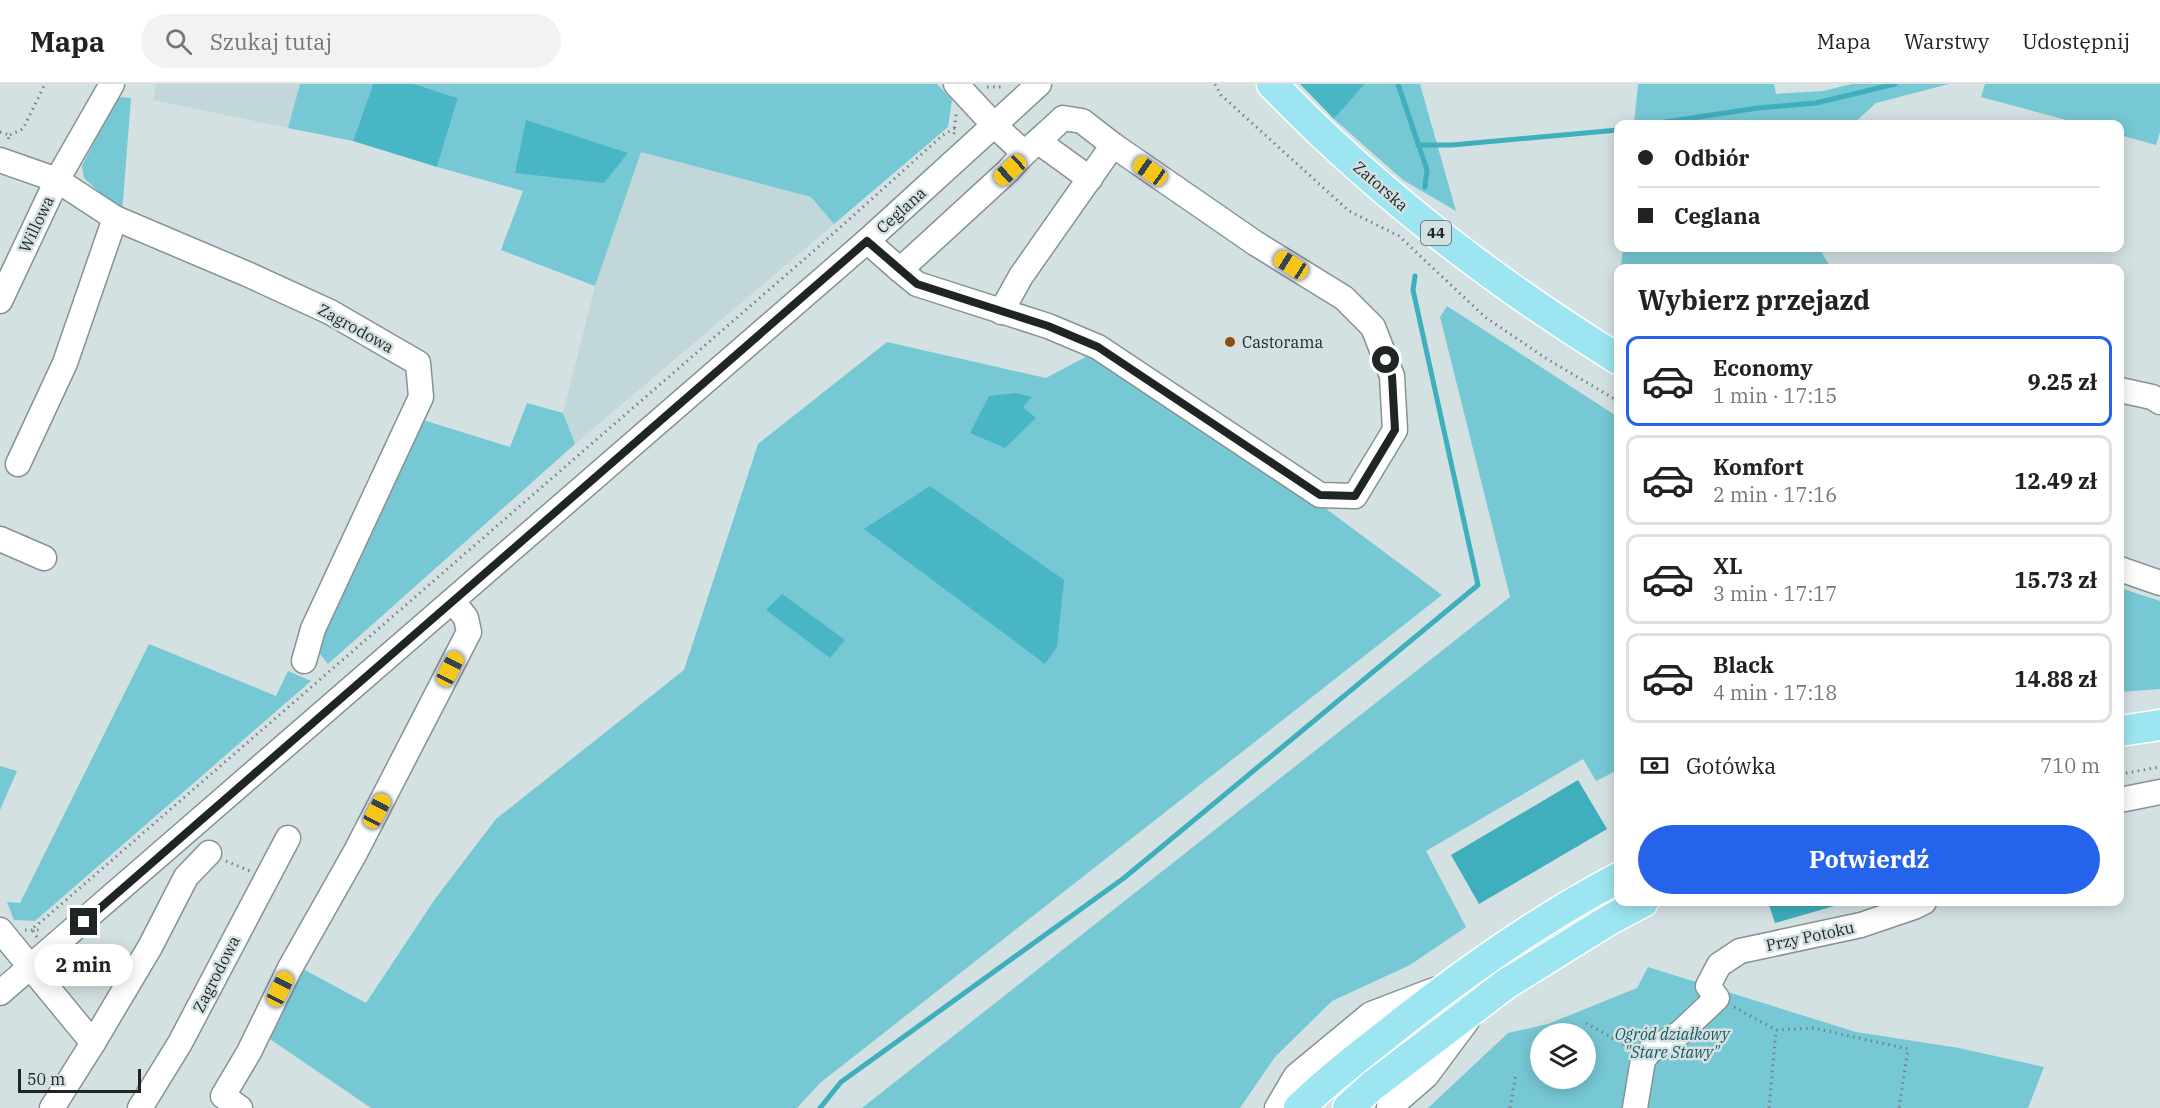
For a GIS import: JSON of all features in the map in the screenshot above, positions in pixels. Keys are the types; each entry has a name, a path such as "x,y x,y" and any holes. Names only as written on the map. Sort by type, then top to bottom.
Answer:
{"main road":[{"name":"Zatorska","path":"1272,84 1301,115 1363,172 1429,228 1568,328 1614,357"},
{"path":"2124,730 2160,725"},
{"path":"1299,1108 1321,1087 1451,984 1529,930 1614,880"},
{"path":"1348,1108 1372,1086 1506,984 1635,906"}],"street":[{"name":"Willowa","path":"0,301 57,180 112,84"},
{"path":"956,84 994,125 1090,179"},
{"name":"Ceglana","path":"0,993 867,241 1039,84"},
{"path":"867,241 900,270 917,284 1048,326 1098,347 1320,495 1355,496 1395,430 1392,376 1373,327 1344,298 1255,243 1082,121 1063,118 1010,170 900,270"},
{"path":"1001,312 1021,276 1113,145"},
{"name":"Zagrodowa","path":"3,154 57,180 115,218 330,312 418,363 421,398 313,629 304,661"},
{"path":"18,464 65,363 115,218"},
{"path":"2124,391 2152,397 2160,402"},
{"path":"0,539 44,558"},
{"path":"2124,570 2160,583"},
{"path":"231,1102 249,1052 290,968 355,853 469,632 466,618 453,601"},
{"path":"2124,799 2160,792"},
{"name":"Zagrodowa","path":"141,1108 180,1043 288,838"},
{"path":"52,1108 150,947 186,877 209,853"},
{"name":"Przy Potoku","path":"1646,1056 1650,1051 1680,1033 1713,992 1719,965 1740,951 1861,925 1908,906"},
{"path":"0,930 93,1043"},
{"path":"1277,1108 1296,1076 1371,1014 1451,984"},
{"path":"1389,1108 1426,1076 1478,1005"},
{"path":"1635,1108 1642,1060 1646,1056"}],"path":[{"path":"0,132 9,135 23,129 45,84"},
{"path":"1215,84 1221,95 1349,211 1399,237 1485,316 1547,360 1614,399"},
{"path":"39,940 33,929 43,920 808,256 943,135 955,128"},
{"path":"3,154 9,135"},
{"path":"2124,773 2160,767"},
{"path":"209,853 265,878"},
{"path":"1713,992 1776,1030 1814,1028 1908,1048 1899,1108"},
{"path":"1596,1028 1646,1056"},
{"path":"1769,1108 1776,1030"},
{"path":"1510,1108 1516,1074"}],"shaded area":[{"path":"156,84 300,84 288,128 153,100"},
{"path":"373,84 414,84 458,98 437,167 353,141"},
{"path":"1300,84 1365,84 1334,119"},
{"path":"526,120 628,153 604,183 515,173"},
{"path":"641,152 811,197 834,224 575,444 563,413 595,286"},
{"path":"1016,393 1032,397 1023,407 1036,418 1005,448 970,433 989,396"},
{"path":"930,486 1064,580 1057,647 1045,664 864,529"},
{"path":"782,594 845,640 830,658 766,610"},
{"path":"1578,780 1607,829 1479,904 1451,855"},
{"path":"1769,906 1834,906 1775,923"}],"green space":[{"path":"300,84 373,84 353,141 288,128"},
{"path":"414,84 937,84 952,100 948,127 834,224 811,197 641,152 595,286 501,250 523,191 437,167 458,98"},
{"path":"1365,84 1420,84 1456,211 1403,180 1334,119"},
{"path":"1638,84 1774,84 1776,94 1823,91 1852,84 1949,84 1876,103 1857,120 1634,120"},
{"path":"1985,84 2160,84 2160,132 2156,145 2124,136 2124,120 2066,120 1981,97"},
{"path":"117,97 131,98 122,213 84,178 82,166"},
{"path":"1623,252 1821,252 1829,264 1621,264"},
{"path":"1447,306 1614,414 1614,772 1596,781 1583,759 1426,851 1466,927 1410,965 1332,1001 1275,1057 1240,1108 862,1108 1510,597 1440,317"},
{"path":"887,342 1046,378 1091,354 1317,502 1442,595 820,1083 797,1108 371,1108 270,1039 303,969 366,1003 435,899 496,819 684,670 758,444"},
{"path":"527,403 563,413 575,444 328,664 320,654 319,635 420,419 510,447"},
{"path":"2124,589 2160,601 2160,689 2124,692"},
{"path":"149,644 276,696 288,671 311,681 35,921 14,920 7,902 20,903"},
{"path":"0,766 17,771 0,810"},
{"name":"Ogród działkowy \"Stare Stawy\"","path":"1648,967 1856,1032 1959,1048 2044,1067 2028,1108 1428,1108 1508,1033 1530,1028 1530,1089 1596,1089 1596,1023 1550,1023 1637,988"}],"waterway":[{"path":"1398,84 1427,170 1425,187"},
{"path":"1678,120 1758,108 1816,103 1895,84"},
{"path":"1418,145 1452,145 1614,130"},
{"path":"820,1108 841,1082 1124,878 1478,585 1413,290 1415,276"}],"place":[{"name":"Castorama","path":"1230,342"}],"route":[{"path":"84,922 867,241 917,284 1048,326 1098,347 1320,495 1355,496 1395,430 1392,376 1386,360"}]}
